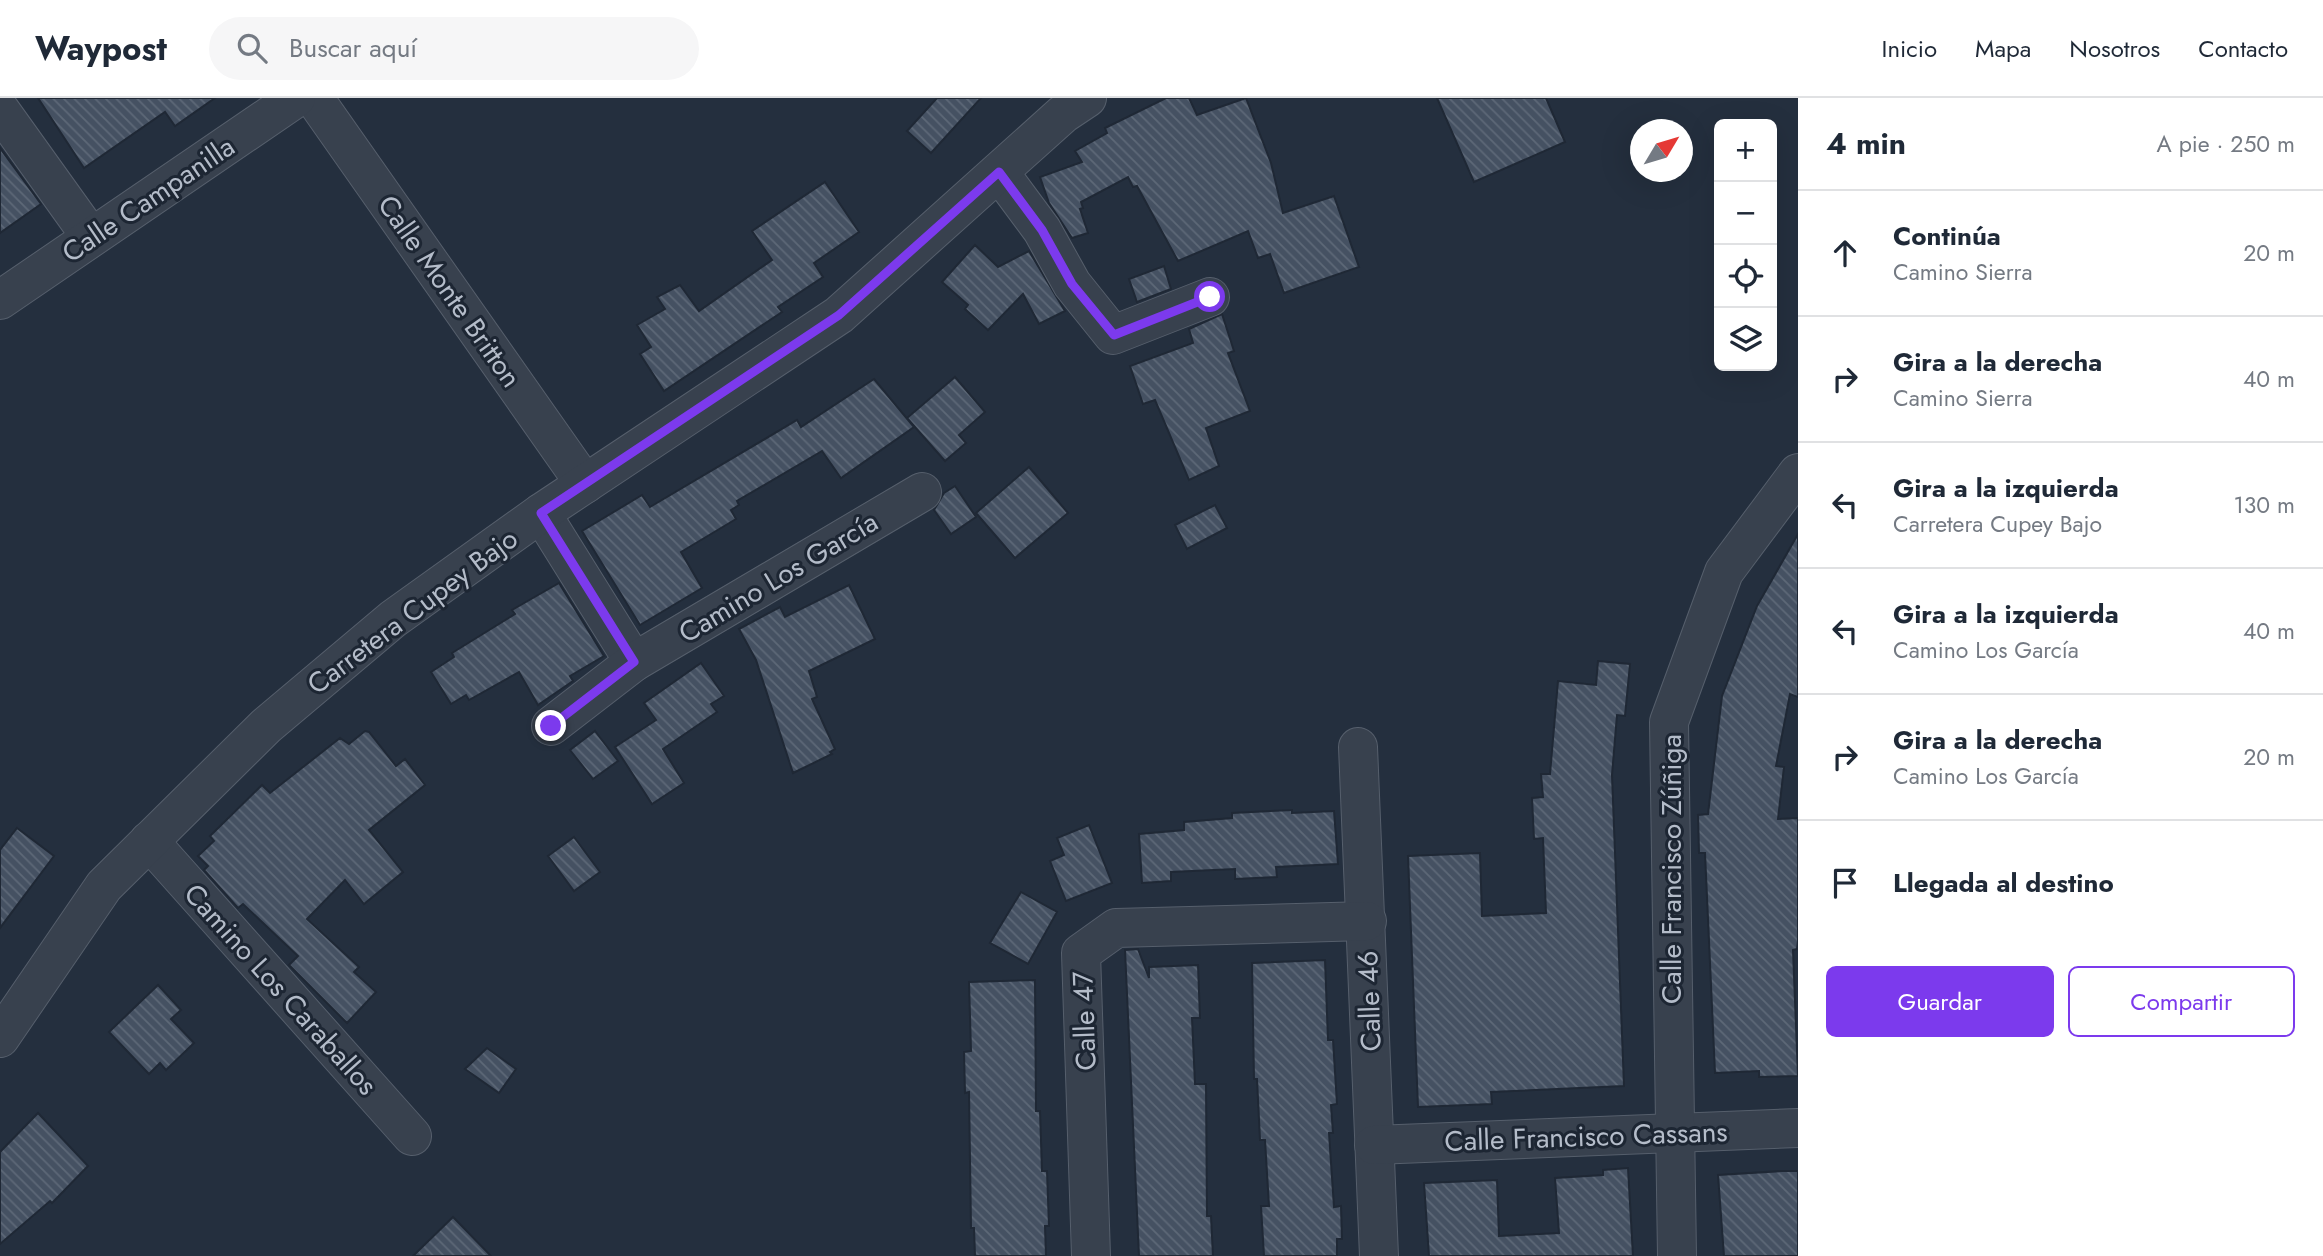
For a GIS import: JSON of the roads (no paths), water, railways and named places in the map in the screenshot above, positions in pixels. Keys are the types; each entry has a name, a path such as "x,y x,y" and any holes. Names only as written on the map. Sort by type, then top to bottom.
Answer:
{"street":[{"name":"Calle Campanilla","path":"0,300 296,98"},
{"name":"Calle Monte Britton","path":"314,98 585,484"},
{"name":"Carretera Cupey Bajo","path":"0,1038 104,886 266,726 383,628 541,513 839,315 1063,114 1087,98"},
{"path":"0,110 91,237"},
{"path":"999,172 1042,230 1072,284 1114,335 1210,297"},
{"name":"Calle Francisco Zúñiga","path":"1677,1256 1673,1132 1669,723 1724,572 1798,473"},
{"name":"Camino Los García","path":"551,726 634,662 922,492"},
{"path":"541,513 634,662"},
{"name":"Calle 46","path":"1358,747 1379,1256"},
{"name":"Camino Los Caraballos","path":"149,841 412,1136"},
{"name":"Calle 47","path":"1091,1256 1082,953 1116,928 1367,920"},
{"name":"Calle Francisco Cassans","path":"1374,1145 1798,1128"}]}
